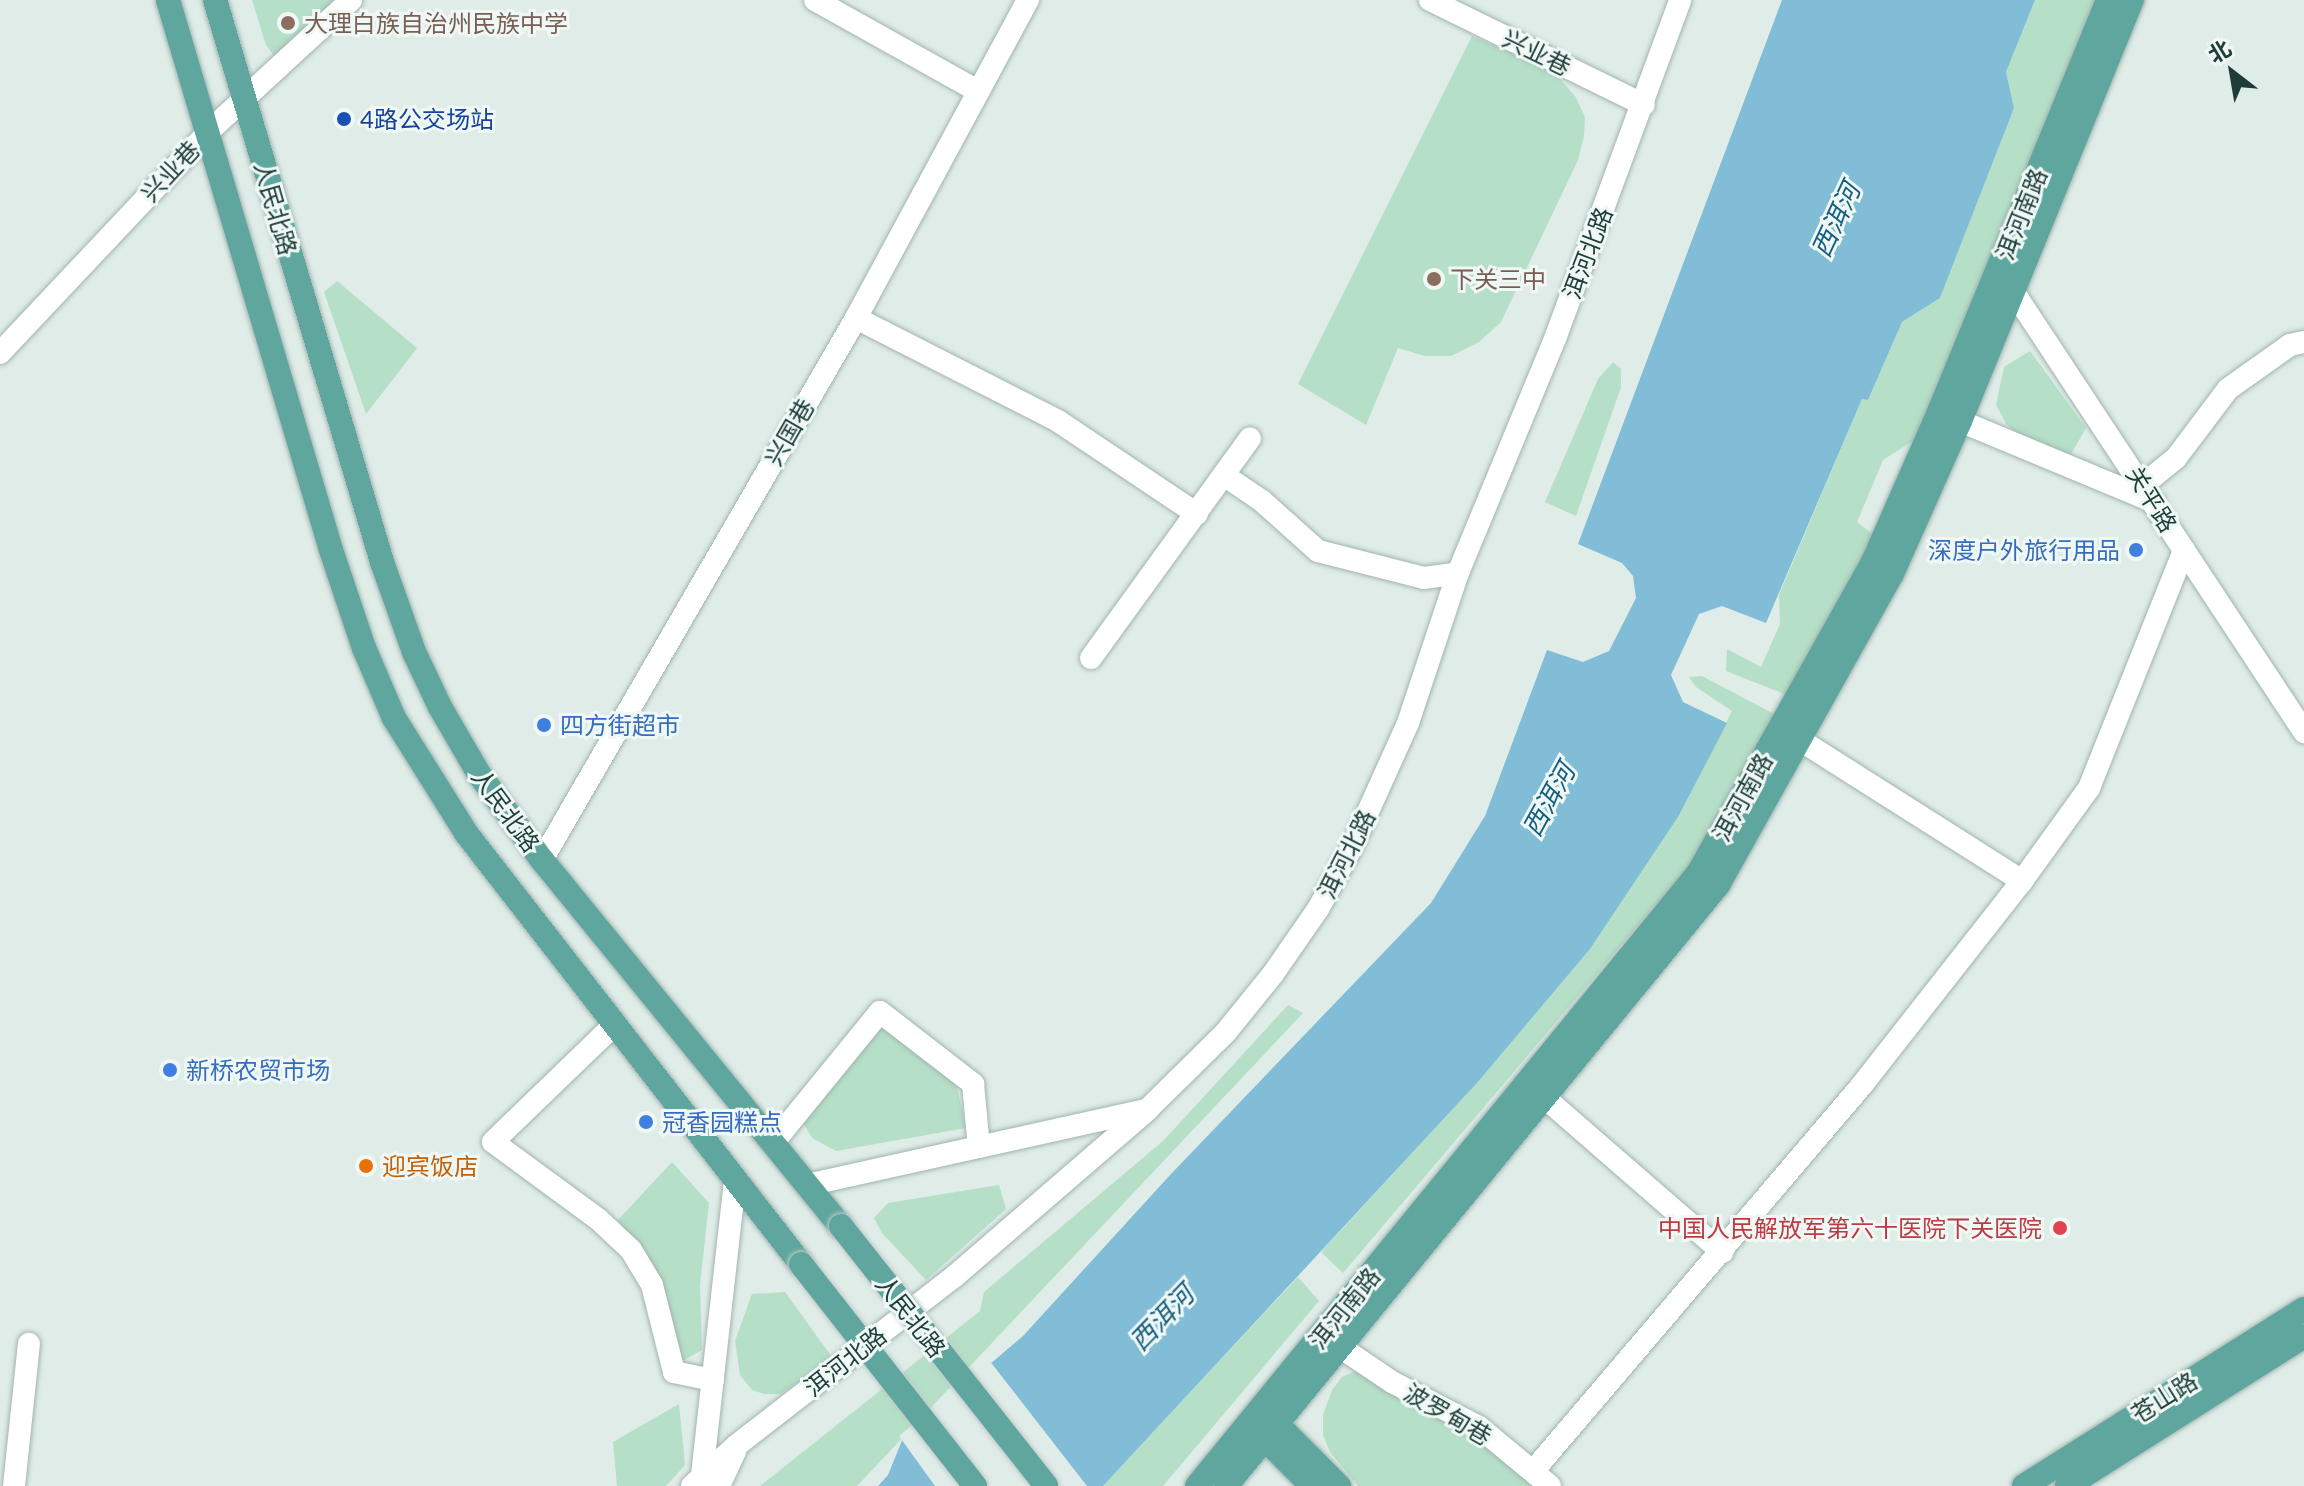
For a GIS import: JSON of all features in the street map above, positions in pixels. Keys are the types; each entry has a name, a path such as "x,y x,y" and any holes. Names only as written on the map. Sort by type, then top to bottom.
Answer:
{"main road":[{"name":"人民北路","path":"168,0 335,563 364,648 394,718 466,833 975,1486"},
{"name":"人民北路","path":"215,0 373,536 406,631 459,741 542,860 841,1226 1046,1486"},
{"name":"洱河南路","path":"1226,1486 1263,1424 1699,872 1872,564 2108,0"},
{"name":"洱河南路","path":"1197,1486 1340,1347 1718,885 1892,574 1960,421 2132,0"},
{"name":"苍山路","path":"2024,1486 2304,1309"},
{"name":"苍山路","path":"2067,1486 2304,1336"},
{"path":"1263,1424 1312,1486"},
{"path":"1263,1424 1339,1486"}],"street":[{"name":"兴业巷","path":"0,353 207,133 351,0"},
{"path":"815,0 978,91"},
{"name":"兴国巷","path":"542,860 856,318 1028,0"},
{"name":"兴业巷","path":"1430,0 1644,105"},
{"name":"洱河北路","path":"704,1482 737,1445 955,1276 1147,1110 1226,1032 1273,974 1318,909 1353,845 1408,723 1458,573 1556,336 1644,105 1680,0"},
{"name":"关平路","path":"1998,268 2304,732"},
{"path":"856,318 1058,421 1197,514"},
{"path":"1960,421 2149,493 2228,389 2290,345 2304,342"},
{"path":"1091,658 1250,438"},
{"path":"1225,476 1262,501 1318,551 1424,578 1458,573"},
{"path":"1542,1478 1722,1252 1862,1085 2022,881 2089,788 2184,550"},
{"path":"1800,740 2022,881"},
{"path":"773,1143 880,1012 973,1084 979,1147"},
{"path":"614,1025 493,1142 598,1219 631,1250 652,1285 674,1372 713,1380"},
{"path":"1545,1098 1722,1252"},
{"path":"807,1185 1147,1110"},
{"path":"704,1482 735,1180"},
{"path":"14,1486 29,1344"},
{"name":"波罗甸巷","path":"1340,1347 1392,1382 1479,1427 1542,1478"}],"green space":[{"name":"大理白族自治州民族中学","path":"252,0 341,0 278,61 266,45"},
{"path":"2035,0 2095,0 1916,439 1883,460 1857,522 1874,535 1787,695 1726,671 1727,649 1761,667 1780,624 1779,595 1862,399 1868,400 1902,322 1940,298 2014,108 2006,72"},
{"path":"1472,36 1537,64 1560,79 1575,96 1585,117 1578,160 1501,322 1479,342 1451,356 1425,356 1398,348 1366,425 1298,384"},
{"path":"337,281 417,348 366,414 324,292"},
{"path":"2030,351 2086,428 2071,454 2025,440 2007,425 1996,405 2004,367"},
{"path":"1613,362 1621,369 1621,387 1576,516 1545,502 1598,379"},
{"path":"1702,676 1778,716 1691,863 1343,1273 1321,1252 1477,1083 1590,949 1678,817 1732,711 1696,687 1689,677"},
{"path":"1288,1005 1303,1013 857,1486 760,1486 980,1311 984,1292 1163,1141"},
{"path":"881,1018 954,1074 966,1128 836,1151 812,1138 801,1119"},
{"path":"672,1162 709,1203 700,1285 702,1350 684,1360 668,1357 644,1305 648,1266 618,1220"},
{"path":"999,1185 1006,1209 926,1280 882,1233 874,1218 888,1203"},
{"path":"1298,1277 1319,1301 1163,1486 1103,1486"},
{"path":"785,1292 832,1357 781,1394 764,1394 752,1390 740,1375 735,1341 752,1294"},
{"path":"1358,1370 1461,1426 1539,1486 1358,1486 1330,1452 1323,1435 1323,1415 1332,1390 1342,1377"},
{"path":"679,1404 685,1465 666,1486 617,1486 613,1442"}],"water":[{"name":"西洱河","path":"1782,0 2035,0 2006,72 2014,108 1940,298 1902,322 1868,400 1862,399 1766,623 1722,606 1699,614 1671,675 1683,702 1727,723 1678,817 1590,949 1477,1083 1103,1486 878,1486 888,1475 903,1438 1023,1336 1171,1174 1431,903 1485,816 1547,650 1583,662 1609,651 1636,598 1633,576 1622,563 1578,544"}],"pier":[{"path":"989,1360 1087,1486 935,1486 899,1436"}],"place":[{"name":"大理白族自治州民族中学","path":"288,23"},
{"name":"4路公交场站","path":"344,119"},
{"name":"下关三中","path":"1434,279"},
{"name":"深度户外旅行用品","path":"2136,550"},
{"name":"四方街超市","path":"544,725"},
{"name":"新桥农贸市场","path":"170,1070"},
{"name":"冠香园糕点","path":"646,1122"},
{"name":"迎宾饭店","path":"366,1166"},
{"name":"中国人民解放军第六十医院下关医院","path":"2060,1228"}]}
